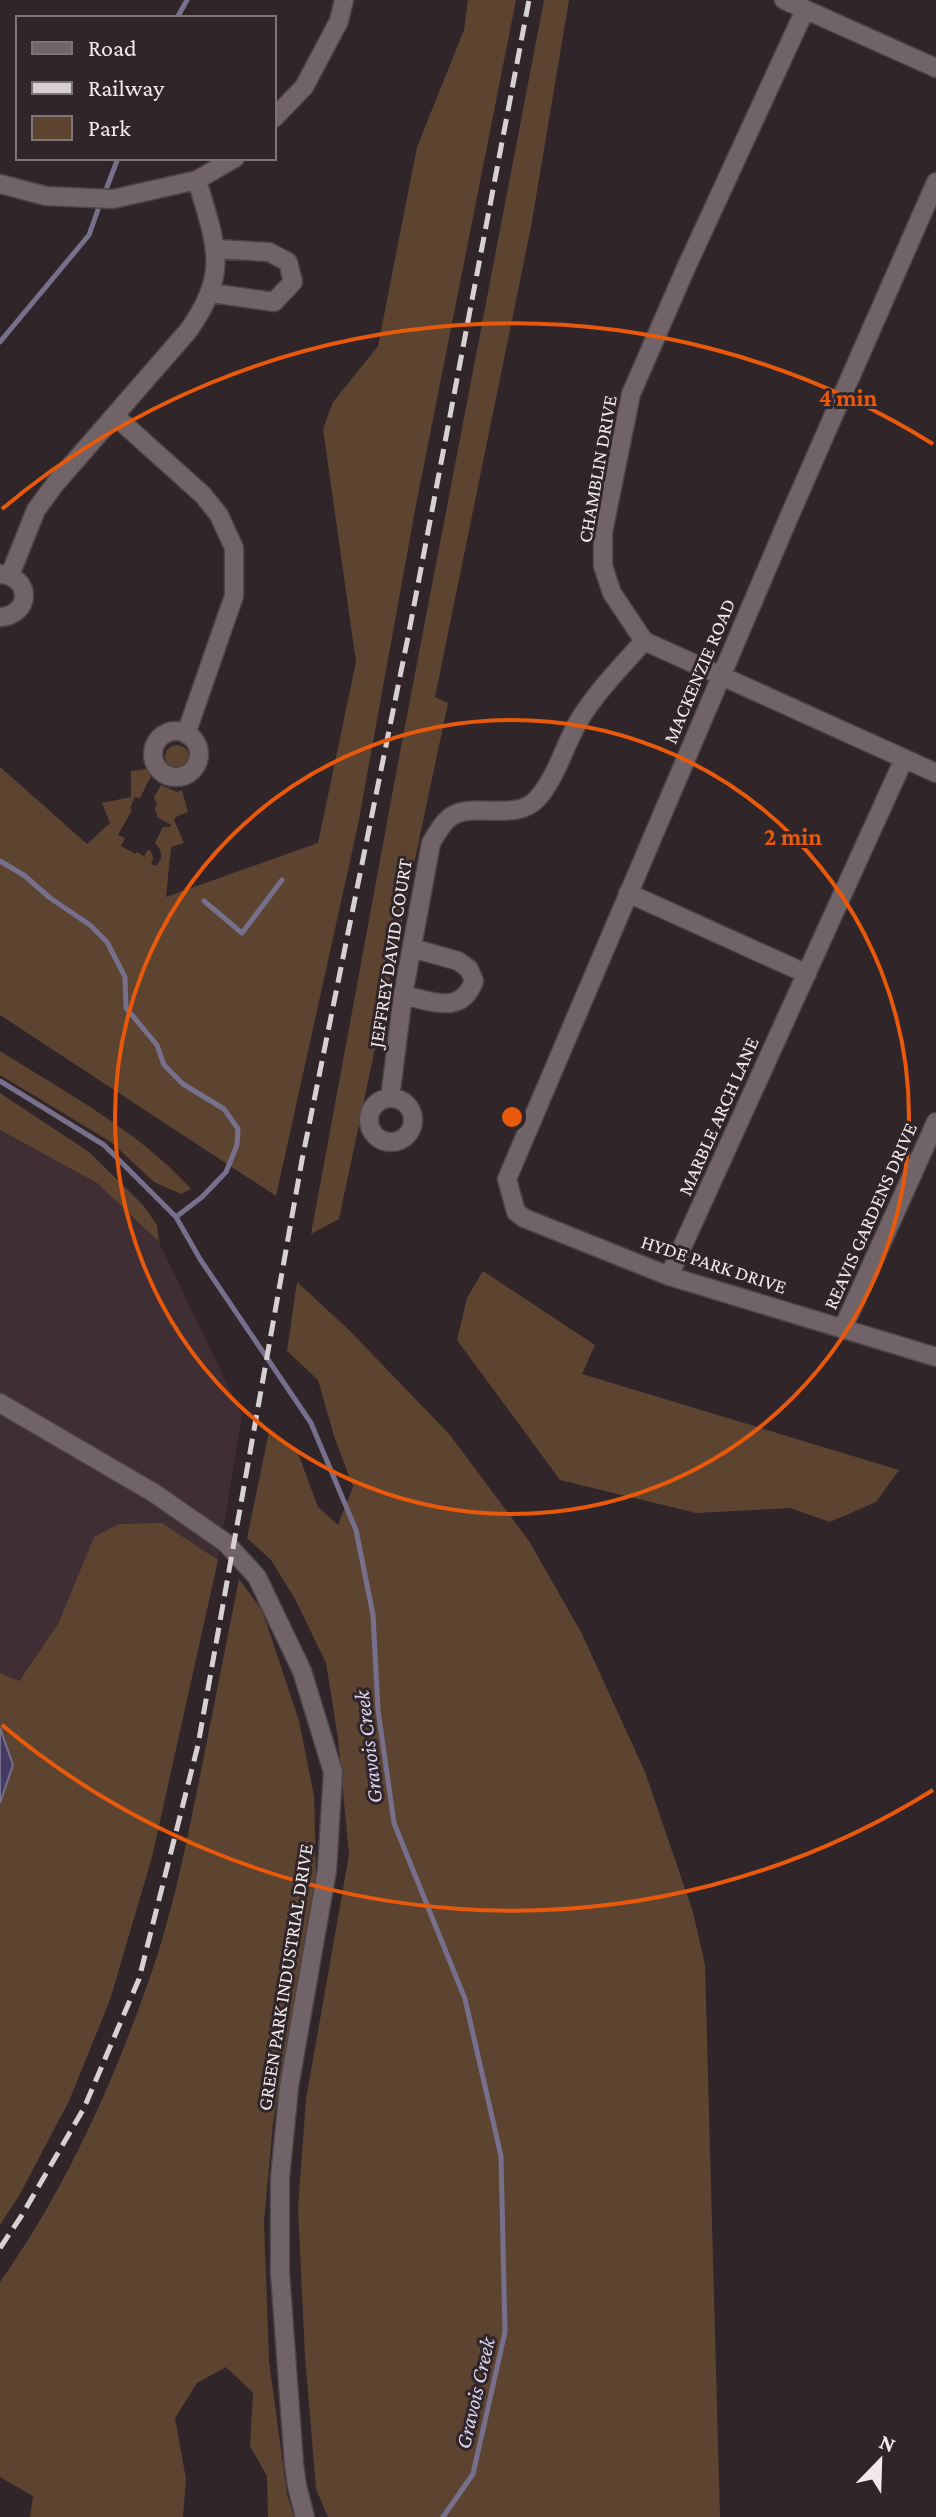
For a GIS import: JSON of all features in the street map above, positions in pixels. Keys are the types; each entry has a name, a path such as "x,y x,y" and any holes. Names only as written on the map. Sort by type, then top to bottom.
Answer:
{"street":[{"path":"276,116 304,87 339,21 344,0"},
{"path":"784,0 936,68"},
{"name":"CHAMBLIN DRIVE","path":"644,641 612,593 603,566 603,532 631,394 805,10"},
{"path":"0,184 46,196 113,199 197,180 232,160"},
{"path":"0,617 14,614 23,604 21,584 5,575 36,510 188,331 211,293 216,249 197,180"},
{"name":"MACKENZIE ROAD","path":"507,1179 936,182"},
{"path":"211,293 274,302 293,282 288,262 269,252 216,249"},
{"path":"115,416 203,495 219,515 234,548 234,596 186,734"},
{"path":"644,641 936,773"},
{"name":"JEFFREY DAVID COURT","path":"390,1098 403,995 431,843 439,828 451,815 473,811 511,811 536,801 577,723 597,694 644,641"},
{"name":"MARBLE ARCH LANE","path":"669,1276 904,759"},
{"path":"628,893 807,974"},
{"path":"403,995 449,1004 461,1002 474,981 469,969 458,961 412,948"},
{"name":"REAVIS GARDENS DRIVE","path":"843,1328 936,1122"},
{"name":"HYDE PARK DRIVE","path":"507,1179 516,1212 524,1218 669,1276 936,1357"},
{"name":"GREEN PARK INDUSTRIAL DRIVE","path":"0,1403 154,1493 226,1543 257,1577 302,1671 333,1772 327,1870 289,2087 280,2178 280,2273 294,2464 305,2517"}],"shaded area":[{"path":"0,1130 97,1183 159,1242 242,1415 218,1560 162,1523 94,1538 58,1624 18,1681 0,1673"},
{"path":"0,1728 13,1765 0,1803"}],"green space":[{"path":"468,0 516,0 415,510 358,825 276,1196 0,1015 0,767 87,844 110,823 102,803 131,797 131,771 147,769 151,776 140,798 135,797 132,810 118,835 125,838 121,846 135,854 144,856 148,850 151,851 151,864 155,866 161,855 155,843 163,827 171,825 157,817 154,797 161,785 177,792 182,790 188,812 174,820 184,843 171,847 166,897 318,843 356,662 323,429 333,402 378,346 417,147 464,30"},
{"path":"544,0 569,0 531,227 435,697 448,703 339,1219 311,1234 400,752"},
{"path":"177,745 186,748 189,757 186,766 177,769 168,766 165,757 168,748"},
{"path":"0,1051 125,1130 191,1189 181,1194 154,1182 111,1142 0,1075"},
{"path":"0,1093 89,1152 143,1205 157,1225 159,1242 97,1183 0,1130"},
{"path":"483,1271 595,1345 582,1374 899,1470 876,1502 830,1522 790,1508 696,1513 560,1480 457,1340 467,1298"},
{"path":"297,1282 349,1330 450,1435 529,1541 582,1634 645,1772 693,1912 705,1965 720,2517 328,2517 316,2489 305,2356 298,2209 306,2099 349,1855 338,1738 326,1663 295,1599 271,1560 247,1538 269,1432 296,1448 318,1507 338,1525 353,1487 318,1380 287,1351"},
{"path":"162,1523 218,1560 152,1857 110,2000 69,2101 20,2194 0,2225 0,1803 13,1765 0,1728 0,1673 19,1681 58,1624 94,1537 119,1524"},
{"path":"239,1579 262,1610 299,1721 314,1796 316,1873 273,2123 264,2222 269,2361 287,2494 294,2517 268,2517 267,2476 250,2446 253,2393 226,2367 197,2383 175,2418 186,2479 183,2517 30,2517 33,2496 0,2477 0,2282 49,2206 91,2124 158,1953 186,1843"}],"waterway":[{"path":"178,16 187,0"},
{"path":"104,195 117,160"},
{"path":"0,342 89,235 100,204"},
{"path":"0,861 90,925 107,942 125,977 126,1008 157,1045 164,1065 183,1084 224,1109 238,1129 237,1145 226,1172 202,1197 176,1217"},
{"path":"204,901 242,933 282,880"},
{"name":"Gravois Creek","path":"0,1081 104,1145 176,1217 200,1259 311,1423 356,1530 373,1615 378,1710 394,1823 465,1999 501,2156 505,2332 473,2474 443,2517"}],"railway":[{"path":"0,2248 84,2108 139,1979 198,1745 302,1160 408,637 529,0"}]}
